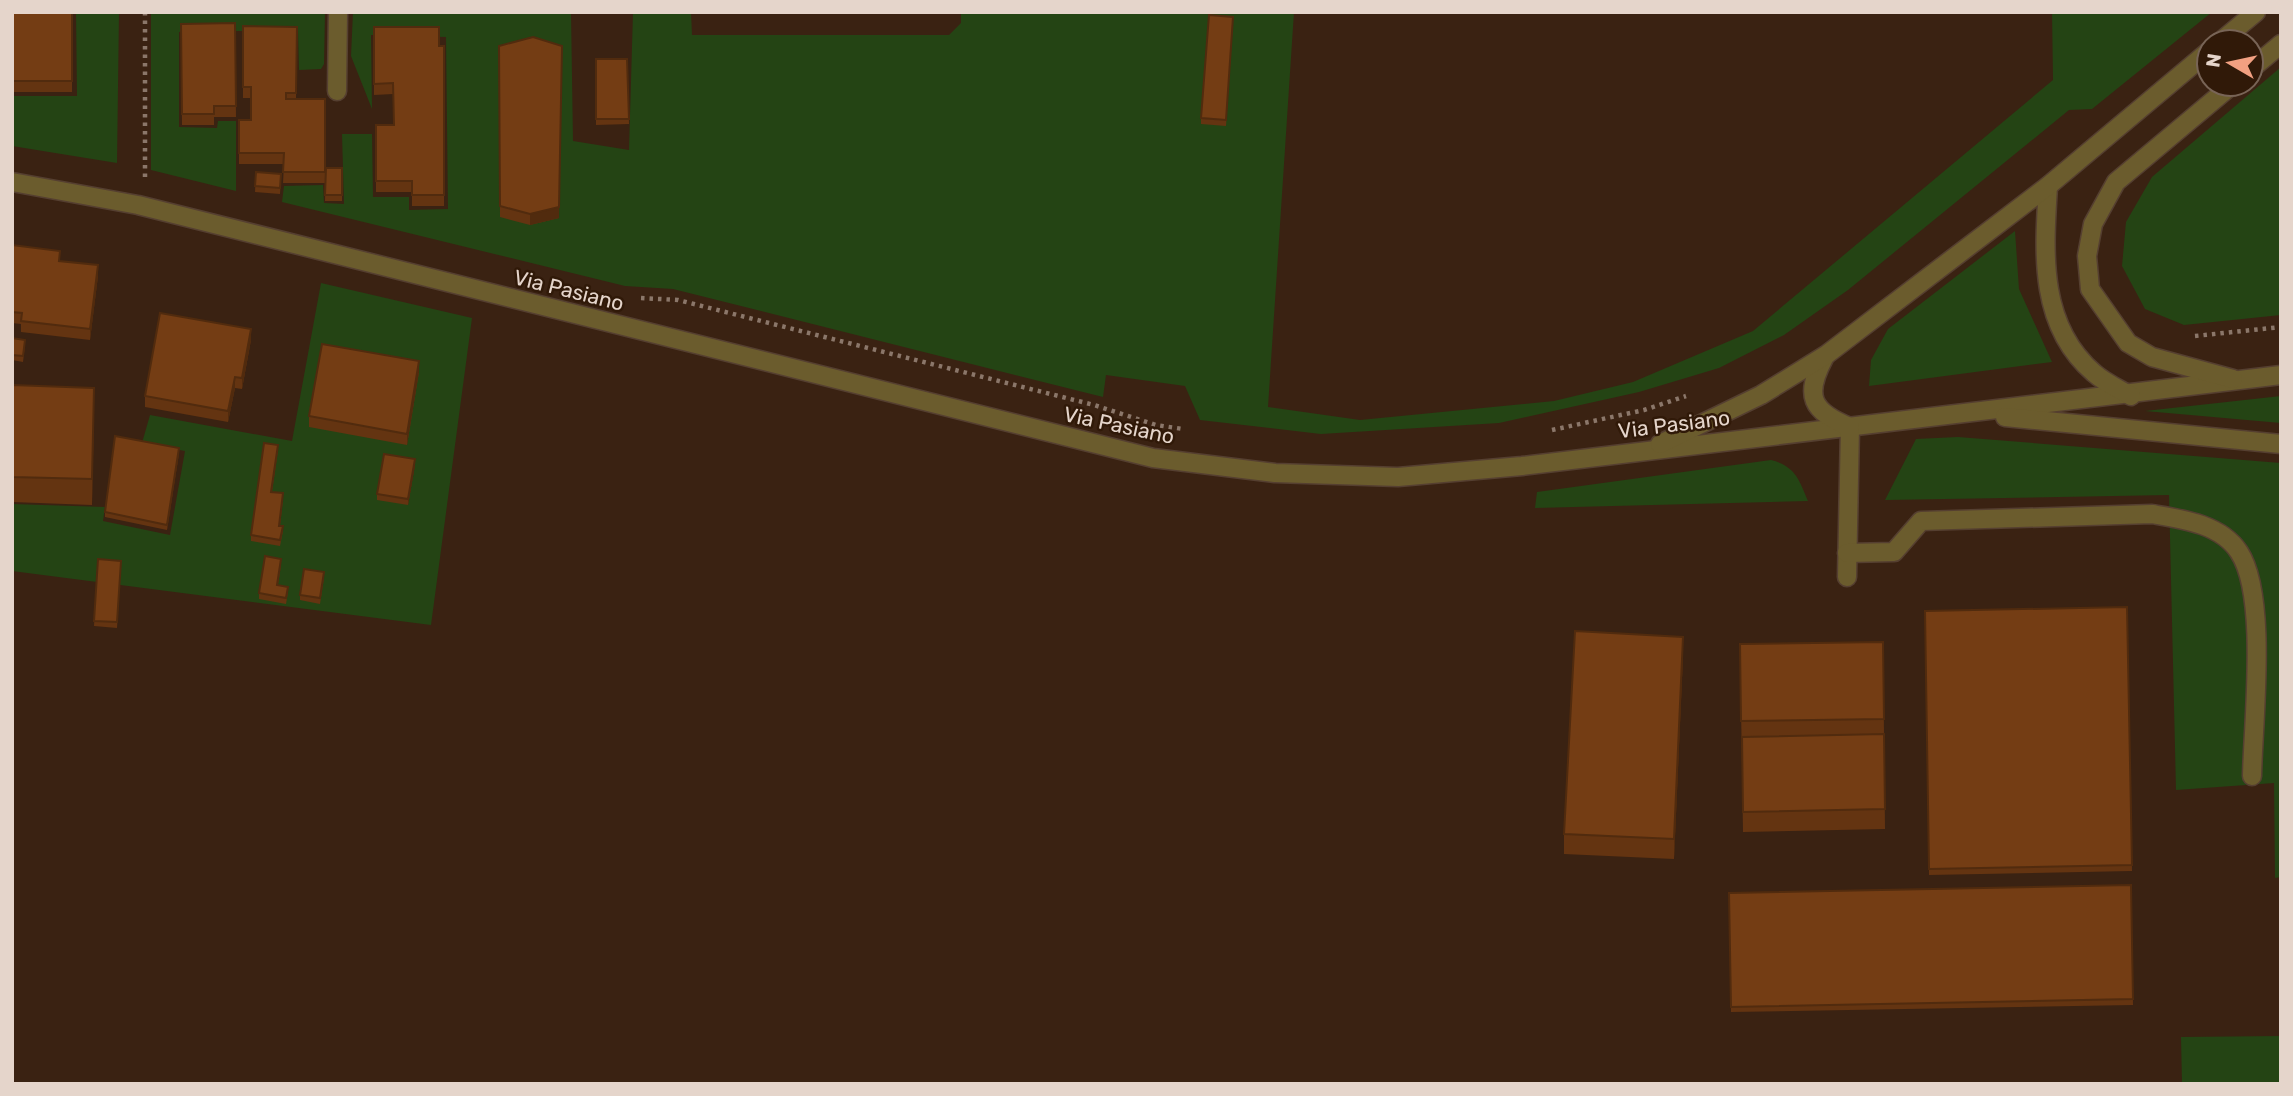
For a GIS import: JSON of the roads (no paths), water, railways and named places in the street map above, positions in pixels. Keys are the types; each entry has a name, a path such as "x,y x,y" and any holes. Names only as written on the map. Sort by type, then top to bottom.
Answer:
{"street":[{"path":"337,91 338,12"},
{"path":"2237,28 2256,12"},
{"path":"2265,57 2281,44"},
{"path":"1648,450 1761,395 1826,355 2048,186 2195,63"},
{"path":"2216,98 2116,182 2093,224 2087,256 2090,289 2128,343 2152,357 2239,380"},
{"name":"Via Pasiano","path":"12,182 138,205 1153,458 1275,474 1398,477 1522,466 2131,396 2281,375"},
{"path":"2048,186 2044,250 2048,295 2058,324 2074,351 2094,374 2131,396"},
{"path":"1826,355 1814,377 1813,402 1825,417 1850,427 1847,577"},
{"path":"1966,414 2281,443"},
{"path":"1847,553 1894,552 1921,521 2152,514 2185,519 2216,531 2239,551 2254,599 2252,776"}]}
